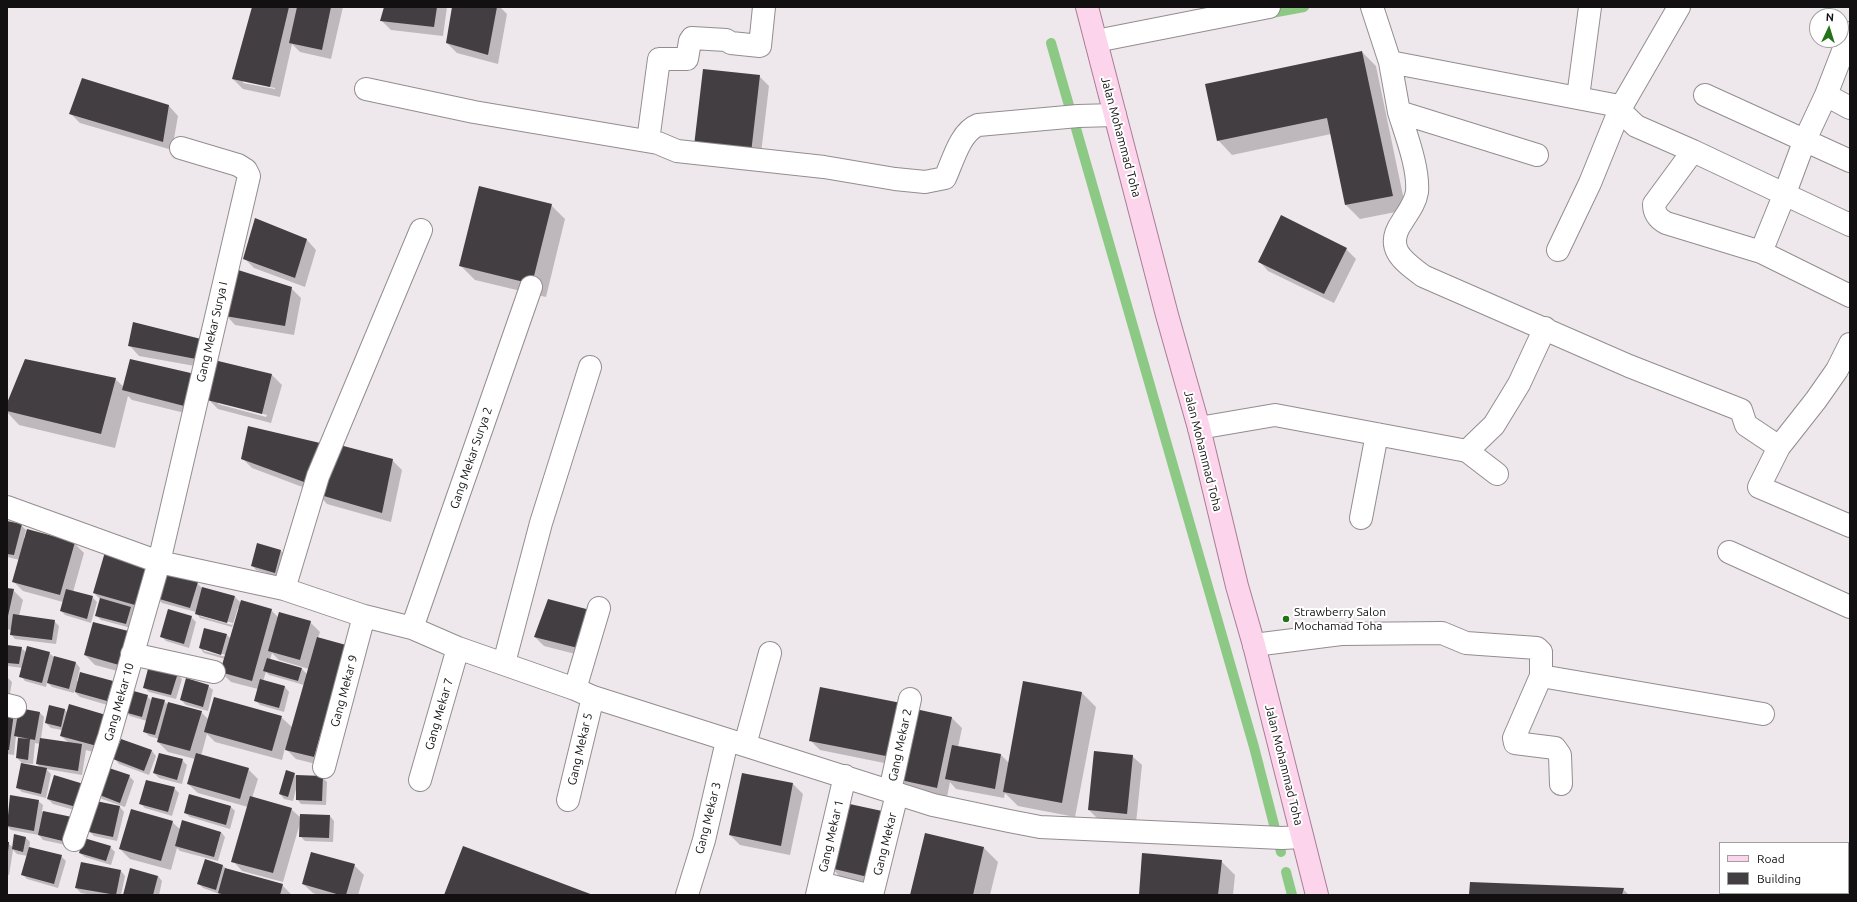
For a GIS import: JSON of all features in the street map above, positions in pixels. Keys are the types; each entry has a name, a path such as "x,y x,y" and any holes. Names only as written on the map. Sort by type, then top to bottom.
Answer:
{"main road":[{"name":"Jalan Mohammad Toha","path":"1087,7 1199,428 1237,586 1254,645 1317,895"}],"street":[{"path":"648,141 659,59 686,59 692,38 726,40 731,43 760,46 764,7"},
{"path":"1096,41 1269,7"},
{"path":"1372,7 1390,62 1399,112 1416,171 1417,191 1415,200 1400,224 1395,239 1395,250 1401,260 1423,276 1629,366 1741,410 1746,425 1779,447"},
{"path":"1578,97 1590,7"},
{"path":"1558,250 1590,184 1620,109 1679,7"},
{"path":"1761,252 1804,142 1826,95 1850,33"},
{"path":"1390,62 1614,105 1620,109 1636,126 1785,193 1850,225"},
{"path":"366,89 474,112 658,143 677,152 824,167 895,180 925,182 945,178 964,136 972,128 978,125 1073,116 1115,115"},
{"path":"1705,95 1804,142 1850,161"},
{"path":"1826,95 1850,108"},
{"path":"1399,112 1537,155"},
{"name":"Gang Mekar Surya I","path":"159,562 249,176 246,170 238,165 181,148"},
{"path":"1693,151 1654,204 1654,211 1659,219 1666,223 1761,252 1850,296"},
{"path":"284,589 318,476 422,230"},
{"name":"Gang Mekar Surya 2","path":"412,628 530,287"},
{"path":"1467,452 1494,425 1519,384 1545,328"},
{"path":"1850,344 1837,370 1816,400 1779,447 1759,487 1850,526"},
{"path":"504,663 540,523 590,367"},
{"path":"1199,428 1275,415 1467,452 1497,474"},
{"path":"1361,518 1376,434"},
{"path":"7,508 159,562 284,589 364,616 412,628 458,648 504,663 584,693 932,805 1040,827 1282,838 1302,836"},
{"path":"1729,552 1850,607"},
{"name":"Gang Mekar 10","path":"74,840 109,737 159,562"},
{"name":"Gang Mekar 5","path":"568,800 584,693 599,608"},
{"name":"Gang Mekar 9","path":"324,767 364,616"},
{"path":"1254,645 1341,634 1442,634 1466,643 1537,648 1541,652 1540,676 1514,738 1515,743 1555,748 1560,755 1561,784"},
{"name":"Gang Mekar 7","path":"420,780 458,648"},
{"name":"Gang Mekar 3","path":"687,895 736,743 770,653"},
{"path":"132,654 214,672"},
{"path":"1540,676 1763,714"},
{"name":"Gang Mekar 2","path":"894,793 910,699"},
{"name":"Gang Mekar 1","path":"818,889 845,776"},
{"name":"Gang Mekar","path":"872,895 894,793"},
{"path":"818,889 867,895"}],"building":[{"path":"252,7 289,7 270,87 232,79"},
{"path":"297,7 331,7 322,50 289,43"},
{"path":"384,7 437,7 434,27 380,21"},
{"path":"452,7 497,7 488,55 446,43"},
{"path":"1362,51 1393,196 1345,205 1327,118 1217,141 1205,84"},
{"path":"703,69 760,75 751,153 694,146"},
{"path":"82,78 169,105 163,142 69,114"},
{"path":"479,186 552,204 532,284 459,266"},
{"path":"1281,215 1347,248 1324,294 1258,262"},
{"path":"255,218 307,239 295,278 243,259"},
{"path":"235,269 292,287 285,326 225,316"},
{"path":"133,322 201,339 196,359 128,346"},
{"path":"25,359 116,378 101,434 7,411 7,403"},
{"path":"130,359 195,374 188,407 122,390"},
{"path":"214,360 272,374 262,414 207,400"},
{"path":"248,426 320,443 304,482 241,459"},
{"path":"336,444 393,459 382,513 317,494"},
{"path":"7,521 22,524 14,555 7,554"},
{"path":"27,529 75,542 60,595 12,582"},
{"path":"257,543 281,550 275,573 251,566"},
{"path":"105,552 153,566 142,607 93,593"},
{"path":"164,572 198,582 190,608 156,598"},
{"path":"202,587 235,596 227,623 195,614"},
{"path":"7,588 14,589 8,616 7,616"},
{"path":"66,589 93,596 87,619 60,611"},
{"path":"100,598 131,607 126,624 95,616"},
{"path":"548,599 590,610 578,648 534,637"},
{"path":"241,600 272,609 252,681 220,672"},
{"path":"168,609 192,616 184,644 160,637"},
{"path":"279,612 311,621 300,660 268,651"},
{"path":"13,614 55,620 52,640 10,635"},
{"path":"93,622 136,633 126,667 84,655"},
{"path":"204,628 227,634 221,655 199,648"},
{"path":"317,637 346,645 314,757 285,750"},
{"path":"7,645 22,647 19,664 7,663"},
{"path":"27,646 50,652 42,683 19,677"},
{"path":"54,656 76,662 69,689 47,683"},
{"path":"267,658 302,668 298,681 263,671"},
{"path":"149,665 178,673 171,695 143,688"},
{"path":"80,672 113,681 107,701 75,692"},
{"path":"186,678 209,685 203,707 180,700"},
{"path":"260,679 285,686 279,708 254,701"},
{"path":"1023,681 1082,692 1062,803 1003,792"},
{"path":"820,687 901,703 891,757 809,741"},
{"path":"130,690 148,695 142,717 124,712"},
{"path":"152,697 165,700 155,735 143,732"},
{"path":"214,697 282,716 272,751 204,732"},
{"path":"168,702 202,711 190,751 157,742"},
{"path":"69,704 106,715 97,746 60,736"},
{"path":"49,705 65,709 61,727 45,723"},
{"path":"19,708 40,712 35,740 14,736"},
{"path":"911,708 952,717 937,788 896,779"},
{"path":"7,712 14,713 9,750 7,750"},
{"path":"18,738 30,739 28,760 16,758"},
{"path":"40,738 82,744 78,771 36,764"},
{"path":"121,739 152,750 144,771 113,759"},
{"path":"952,745 1001,754 995,789 945,779"},
{"path":"1094,751 1133,755 1127,814 1088,810"},
{"path":"159,753 183,759 177,780 153,773"},
{"path":"196,753 249,768 240,799 187,784"},
{"path":"21,763 47,768 41,794 16,788"},
{"path":"106,767 130,775 120,803 97,794"},
{"path":"286,770 295,773 288,797 279,794"},
{"path":"742,773 793,783 781,846 729,835"},
{"path":"54,775 87,785 80,808 47,799"},
{"path":"296,775 323,776 322,801 296,800"},
{"path":"146,780 175,787 168,812 139,804"},
{"path":"189,794 231,806 226,825 184,813"},
{"path":"10,795 39,800 34,831 7,826"},
{"path":"250,796 292,808 273,873 231,862"},
{"path":"96,801 120,806 113,837 89,832"},
{"path":"845,803 882,811 868,877 830,868"},
{"path":"131,809 173,821 161,861 119,849"},
{"path":"43,811 72,817 67,842 38,835"},
{"path":"300,814 330,815 329,838 299,837"},
{"path":"182,820 221,832 214,857 175,846"},
{"path":"925,833 984,847 973,895 910,895"},
{"path":"14,834 26,837 23,852 12,849"},
{"path":"84,838 111,846 106,861 79,853"},
{"path":"7,842 9,842 8,852 7,852"},
{"path":"463,846 593,895 444,895"},
{"path":"29,847 62,855 54,884 21,875"},
{"path":"311,852 355,864 346,895 340,895 302,884"},
{"path":"1142,853 1222,860 1218,895 1139,895"},
{"path":"205,859 223,865 216,890 197,884"},
{"path":"81,862 121,870 116,895 75,888"},
{"path":"130,868 158,876 153,895 123,895"},
{"path":"225,868 283,884 280,895 225,895 218,893"},
{"path":"1470,882 1624,888 1622,895 1469,895"}],"waterway":[{"path":"1266,14 1304,7"},
{"path":"1051,43 1070,109"},
{"path":"1075,125 1254,747 1281,852"},
{"path":"1286,872 1292,895"}],"place":[{"name":"Strawberry Salon Mochamad Toha","path":"1286,619"}]}
